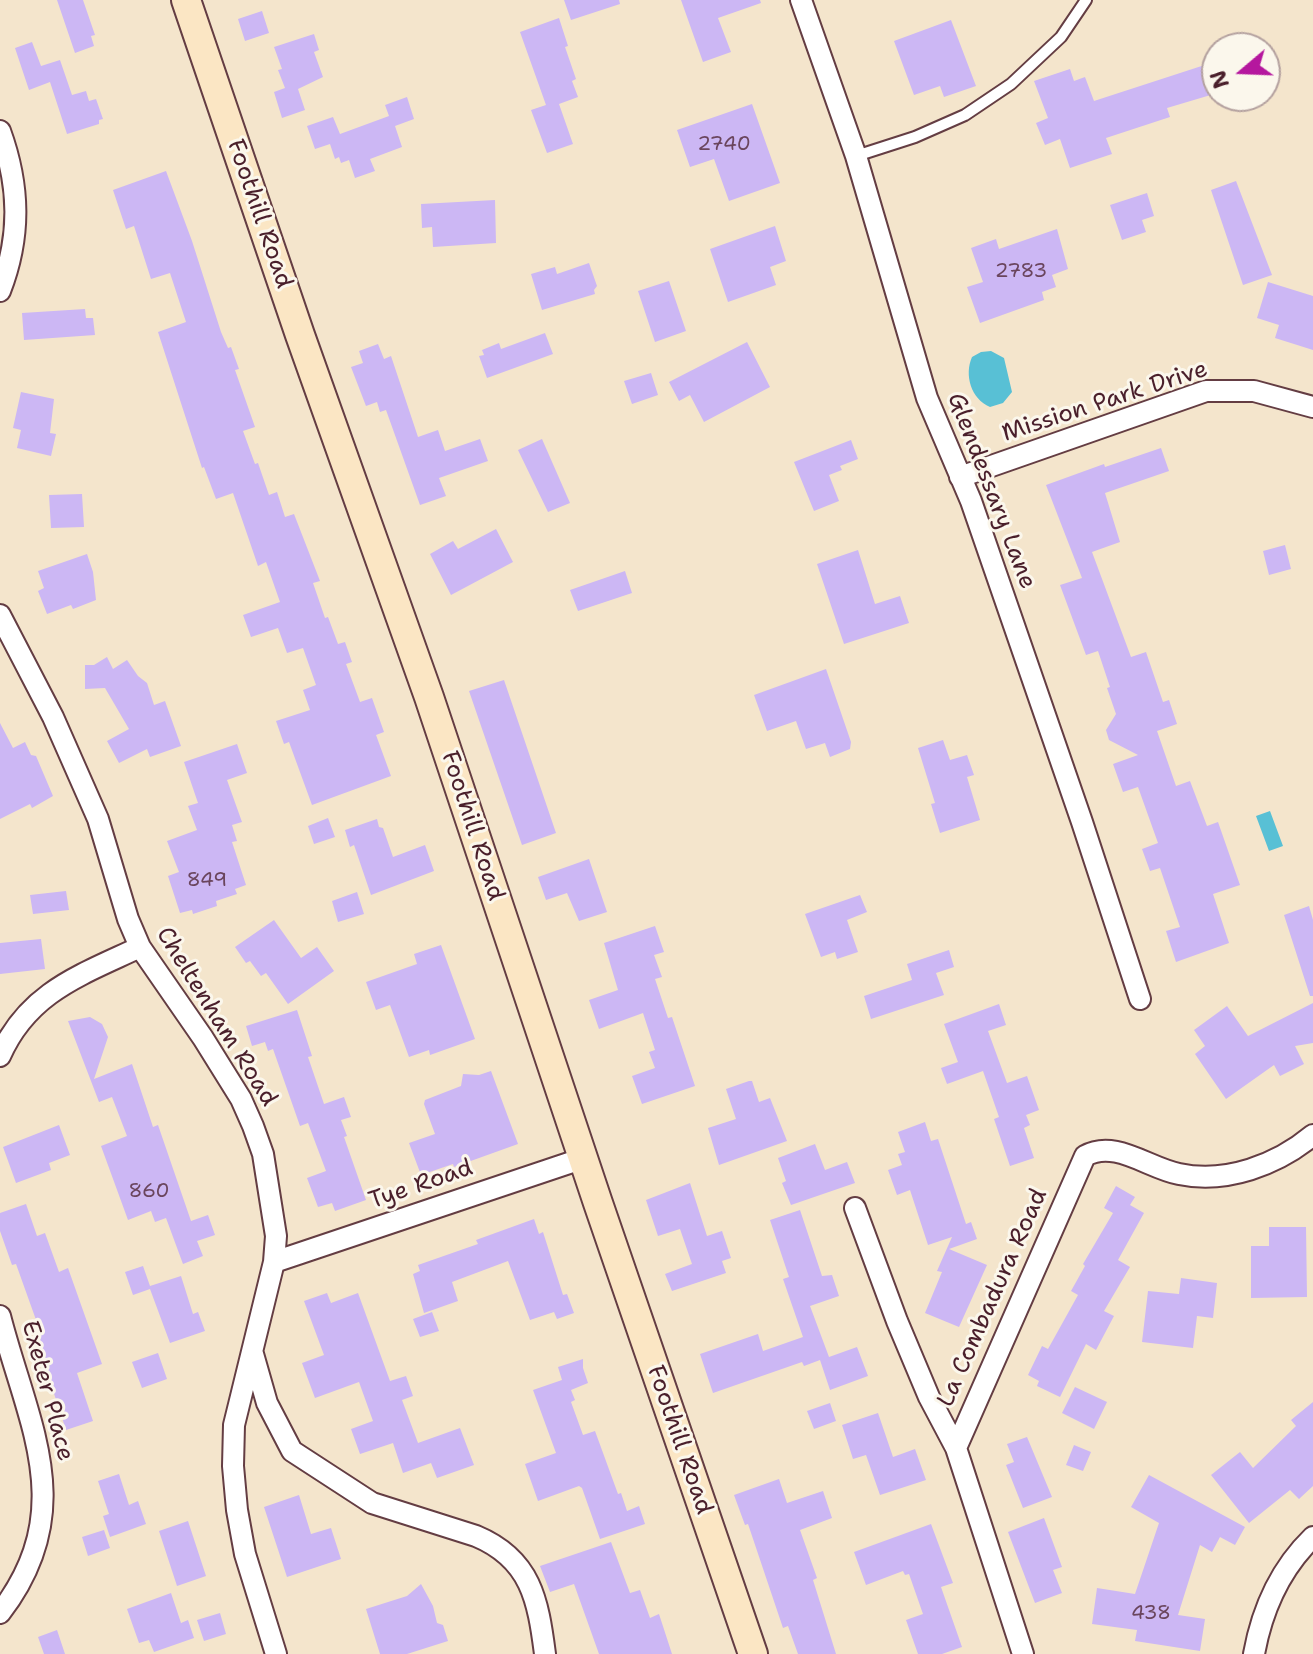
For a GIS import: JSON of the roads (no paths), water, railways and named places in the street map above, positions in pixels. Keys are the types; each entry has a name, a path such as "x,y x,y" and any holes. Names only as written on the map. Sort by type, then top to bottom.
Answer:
{"main road":[{"name":"Foothill Road","path":"186,0 300,335 429,697 753,1654"}],"street":[{"name":"Glendessary Lane","path":"801,0 856,156 927,398 971,501 1140,999"},
{"path":"0,131 9,156 17,222 14,249 0,291"},
{"name":"Mission Park Drive","path":"960,477 1206,391 1254,391 1313,407"},
{"name":"Cheltenham Road","path":"0,615 53,717 98,819 128,919 140,947 241,1099 263,1154 276,1236 274,1262 234,1425 233,1466 245,1554 276,1654"},
{"path":"0,1056 18,1022 48,993 140,947"},
{"name":"La Combadura Road","path":"956,1448 1085,1156 1094,1151 1118,1151 1159,1169 1182,1175 1235,1173 1281,1158 1313,1135"},
{"name":"Tye Road","path":"274,1262 584,1158"},
{"name":"La Combadura Road","path":"855,1208 902,1334 929,1397 956,1448 1023,1654"},
{"name":"Exeter Place","path":"0,1316 37,1435 44,1496 32,1559 13,1596 0,1613"},
{"path":"252,1351 267,1403 292,1451 372,1503 476,1536 490,1542 514,1561 529,1582 538,1606 545,1654"},
{"path":"1254,1654 1274,1590 1293,1558 1313,1537"}],"lane":[{"path":"856,156 915,137 965,115 1011,84 1061,37 1086,0"}],"water":[{"path":"991,351 1004,358 1012,392 1003,403 990,407 974,392 969,371 972,357"},
{"path":"1270,811 1283,846 1269,851 1256,816"}]}
